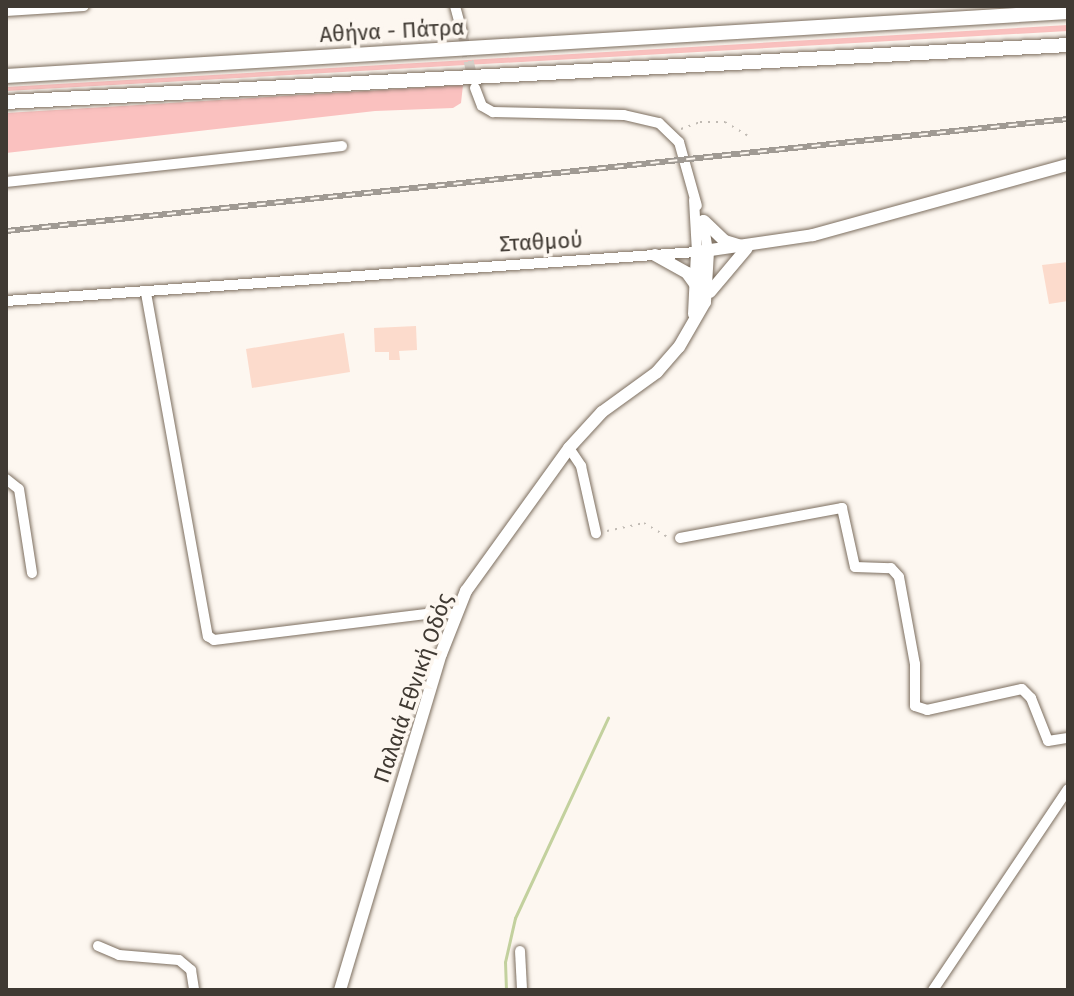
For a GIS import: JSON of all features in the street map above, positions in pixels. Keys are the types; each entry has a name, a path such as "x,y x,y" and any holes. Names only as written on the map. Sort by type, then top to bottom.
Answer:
{"highway":[{"name":"Αθήνα - Πάτρα","path":"6,76 1068,12"},
{"path":"6,102 1068,45"}],"main road":[{"name":"Σταθμού","path":"703,252 748,247 846,227 1068,165"},
{"path":"704,221 725,241 748,247"},
{"path":"705,302 726,268 748,247"},
{"name":"Παλαιά Εθνική Οδός","path":"688,332 703,252"},
{"name":"Παλαιά Εθνική Οδός","path":"340,990 456,615 508,528 569,448 602,412 657,372 688,332 705,302 703,252"},
{"path":"655,255 687,273 698,288"}],"street":[{"path":"6,11 84,6"},
{"path":"455,6 462,32"},
{"path":"475,88 482,106 493,112 638,116 673,134 704,221 703,252"},
{"path":"6,182 342,146"},
{"path":"694,200 703,252"},
{"name":"Σταθμού","path":"6,301 703,252"},
{"path":"146,293 208,636 214,640 415,614 456,615"},
{"path":"569,448 581,466 596,533"},
{"path":"6,479 19,489 32,573"},
{"path":"680,538 842,508 855,567 891,568 899,577 915,664 915,706 927,710 1022,689 1031,698 1048,741 1068,738"},
{"path":"933,990 1068,789"},
{"path":"98,946 119,955 179,960 191,970 194,990"},
{"path":"520,951 522,990"}],"path":[{"path":"673,134 700,122 725,122 747,135"},
{"path":"596,533 644,523 667,538 680,538"}],"shaded area":[{"path":"1068,25 1068,31 6,91 6,87"},
{"path":"463,85 461,103 453,108 375,111 6,153 6,113"}],"building":[{"path":"1068,262 1068,301 1049,304 1042,265"},
{"path":"416,326 417,350 399,351 400,360 389,360 389,352 375,352 374,328"},
{"path":"344,333 350,372 252,388 246,349"}],"waterway":[{"path":"506,990 505,962 515,918 608,718"}],"tunnel":[{"path":"462,32 473,80"}],"railway":[{"path":"6,231 1068,119"}]}
